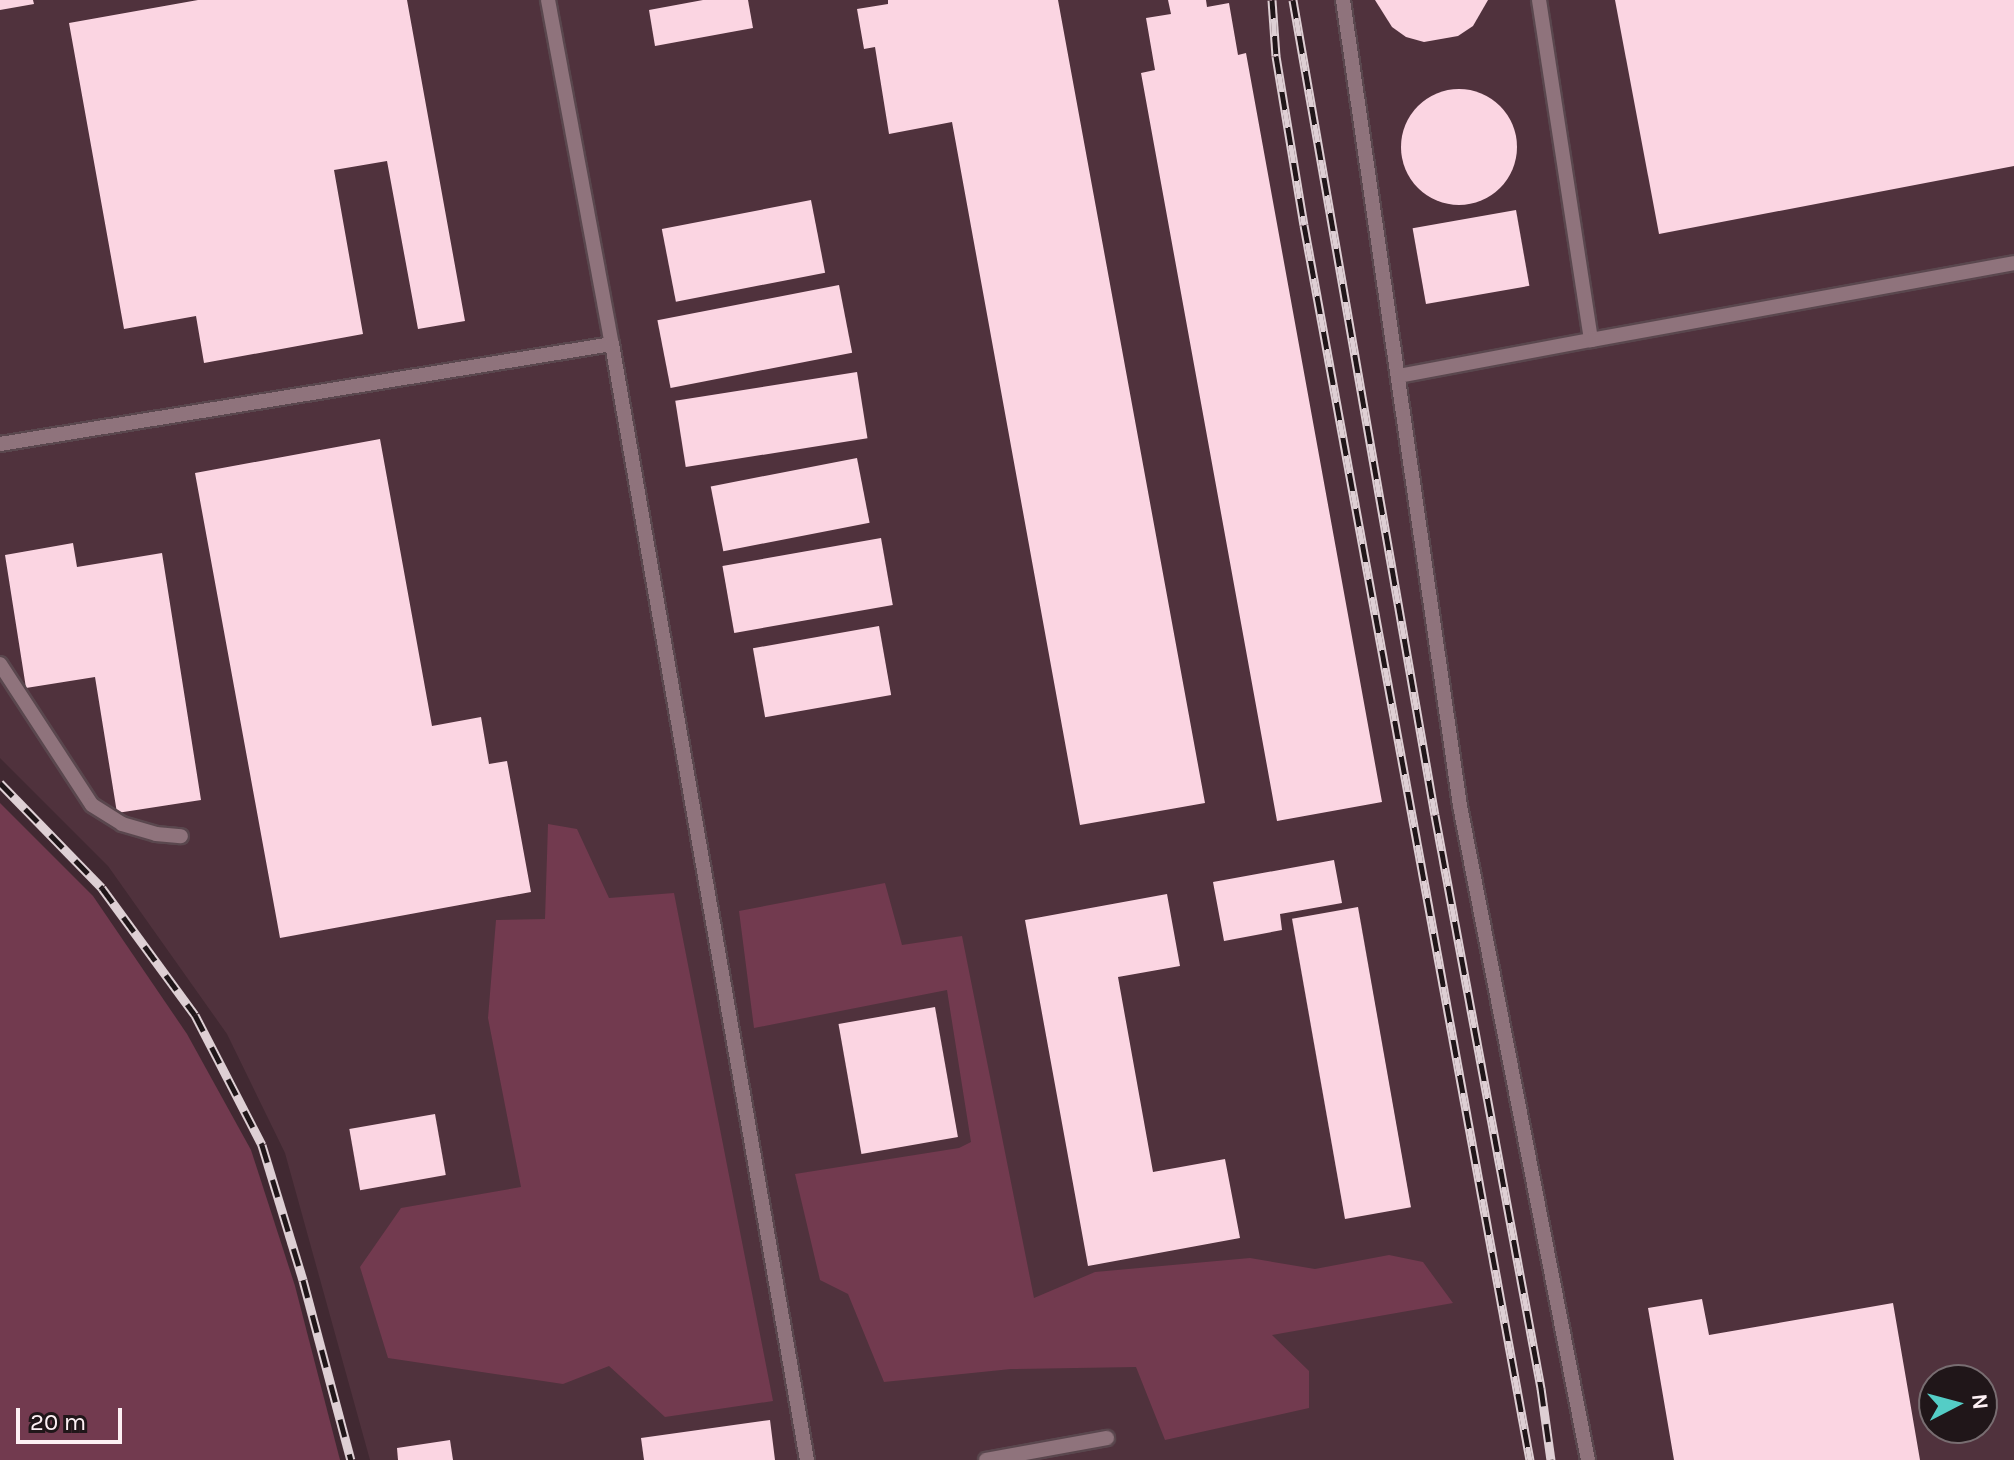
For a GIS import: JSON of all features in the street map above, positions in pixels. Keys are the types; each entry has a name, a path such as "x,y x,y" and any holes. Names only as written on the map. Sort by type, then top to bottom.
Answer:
{"lane":[{"path":"548,0 612,344 807,1460"},
{"path":"1343,0 1460,806 1588,1460"},
{"path":"1539,0 1591,340"},
{"path":"1398,376 2014,263"},
{"path":"0,444 612,344"},
{"path":"0,664 92,805 122,824 156,834 181,836"},
{"path":"986,1460 1107,1438"}],"shaded area":[{"path":"0,0 2014,0 2014,1460 370,1460 285,1153 227,1034 108,866 0,758"},
{"path":"0,803 93,896 187,1034 251,1150 295,1286 340,1460 0,1460"},
{"path":"548,824 577,829 609,898 674,893 773,1401 665,1417 609,1366 563,1384 388,1358 360,1267 401,1208 521,1187 488,1018 496,920 545,919"},
{"path":"885,883 902,945 962,936 1034,1298 1095,1272 1250,1258 1315,1269 1389,1255 1423,1262 1453,1303 1272,1335 1309,1371 1309,1408 1165,1440 1136,1367 1011,1369 884,1382 848,1294 820,1280 795,1174 959,1148 971,1142 947,990 754,1028 739,911"}],"building":[{"path":"0,0 33,0 34,4 0,10"},
{"path":"198,0 407,0 465,321 418,329 387,161 334,170 363,334 204,363 196,316 124,329 69,23"},
{"path":"703,0 748,0 753,28 655,46 649,10"},
{"path":"888,0 1058,0 1205,803 1080,825 952,122 889,134 875,47 864,49 857,9 888,4"},
{"path":"1168,0 1206,0 1207,7 1229,3 1238,55 1246,53 1382,802 1277,821 1141,73 1155,70 1146,18 1171,14"},
{"path":"1375,0 1488,0 1473,26 1458,36 1424,42 1406,37 1392,27"},
{"path":"1615,0 2014,0 2014,166 1659,234"},
{"path":"1459,89 1481,93 1500,106 1513,125 1517,147 1513,169 1500,188 1481,201 1459,205 1437,201 1418,188 1405,169 1401,147 1405,125 1418,106 1437,93"},
{"path":"811,200 825,273 676,302 662,229"},
{"path":"1516,210 1529,286 1426,304 1413,228"},
{"path":"839,285 852,353 671,388 657,320"},
{"path":"857,372 867,438 686,467 675,401"},
{"path":"380,439 432,726 481,717 489,764 507,761 531,892 280,938 195,473"},
{"path":"857,458 870,523 723,551 711,486"},
{"path":"881,538 893,605 734,633 722,566"},
{"path":"73,543 77,567 162,553 201,800 117,813 95,677 26,688 5,555"},
{"path":"879,626 891,695 765,717 753,648"},
{"path":"1334,860 1342,903 1280,914 1282,930 1224,941 1213,882"},
{"path":"1167,894 1180,966 1118,977 1153,1172 1225,1159 1240,1238 1088,1266 1025,920"},
{"path":"1358,907 1411,1207 1345,1219 1292,919"},
{"path":"935,1007 958,1137 861,1154 838,1024"},
{"path":"435,1114 446,1175 360,1190 349,1129"},
{"path":"1702,1299 1709,1335 1893,1303 1920,1460 1674,1460 1648,1308"},
{"path":"770,1420 775,1460 644,1460 641,1438"},
{"path":"450,1440 453,1460 398,1460 397,1448"}],"railway":[{"path":"1272,0 1276,56 1304,225 1530,1460"},
{"path":"1293,0 1435,815 1541,1388 1551,1460"},
{"path":"0,783 102,888 195,1015 262,1145 303,1280 351,1460"}]}
